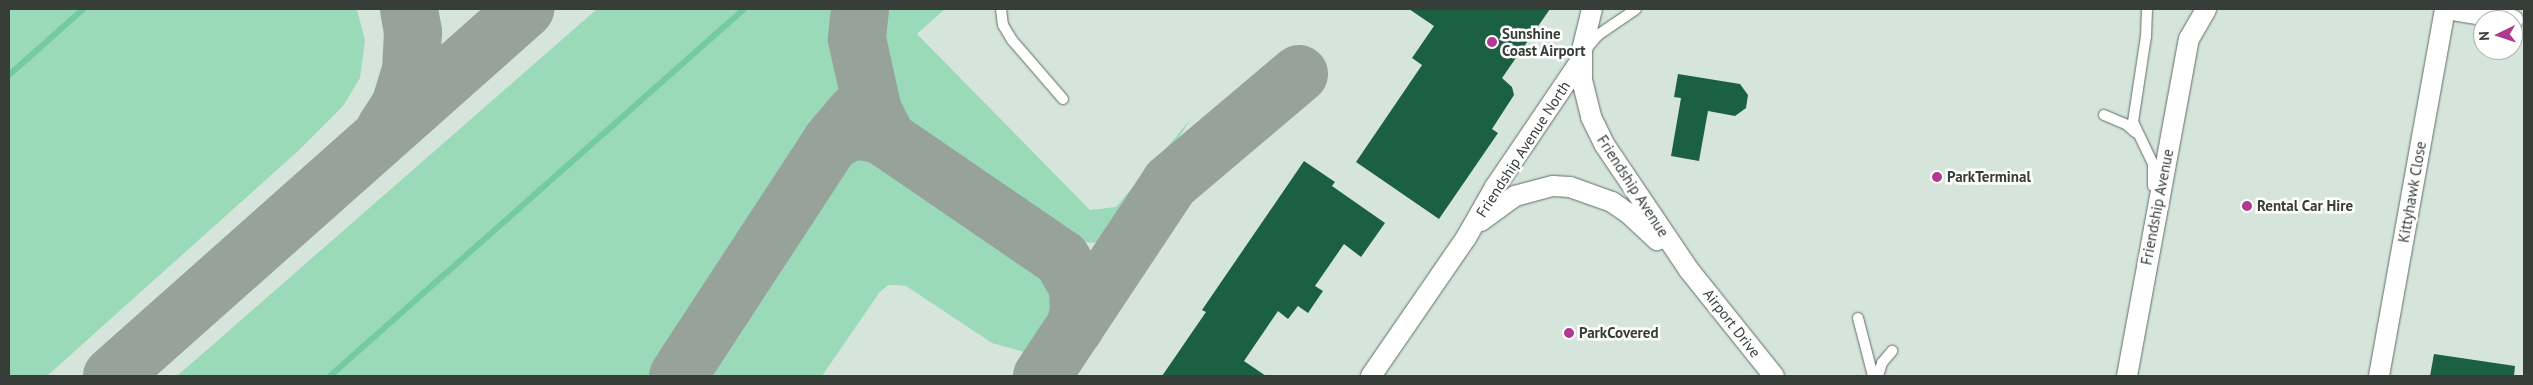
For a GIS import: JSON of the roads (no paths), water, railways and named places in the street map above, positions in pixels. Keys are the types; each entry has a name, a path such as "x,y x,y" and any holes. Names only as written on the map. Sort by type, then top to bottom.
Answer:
{"street":[{"name":"Friendship Avenue","path":"1592,9 1581,60 1586,101 1604,144 1690,270"},
{"name":"Friendship Avenue","path":"2127,376 2189,39 2187,9"},
{"name":"Friendship Avenue","path":"2189,39 2206,9"},
{"path":"2446,9 2473,13"},
{"name":"Kittyhawk Close","path":"2379,376 2446,9"},
{"name":"Friendship Avenue North","path":"1371,376 1466,238 1495,188 1581,60"},
{"name":"Friendship Avenue North","path":"1466,238 1483,219 1515,196 1553,186 1570,187 1586,190 1628,213 1690,270"},
{"name":"Airport Drive","path":"1690,270 1774,376"}],"lane":[{"path":"1001,9 1003,25 1012,40 1063,100"},
{"path":"1581,60 1598,35 1636,9"},
{"path":"2144,276 2154,177 2149,155 2136,133 2133,122 2146,36 2147,9"},
{"path":"2104,115 2127,125 2136,133"},
{"path":"1858,318 1873,376"},
{"path":"1878,376 1882,362 1892,351"}],"waterway":[{"path":"9,75 83,9"},
{"path":"330,376 744,9"}],"place":[{"name":"Sunshine Coast Airport","path":"1492,42"},
{"name":"ParkTerminal","path":"1937,177"},
{"name":"Rental Car Hire","path":"2247,206"},
{"name":"ParkCovered","path":"1569,333"}]}
